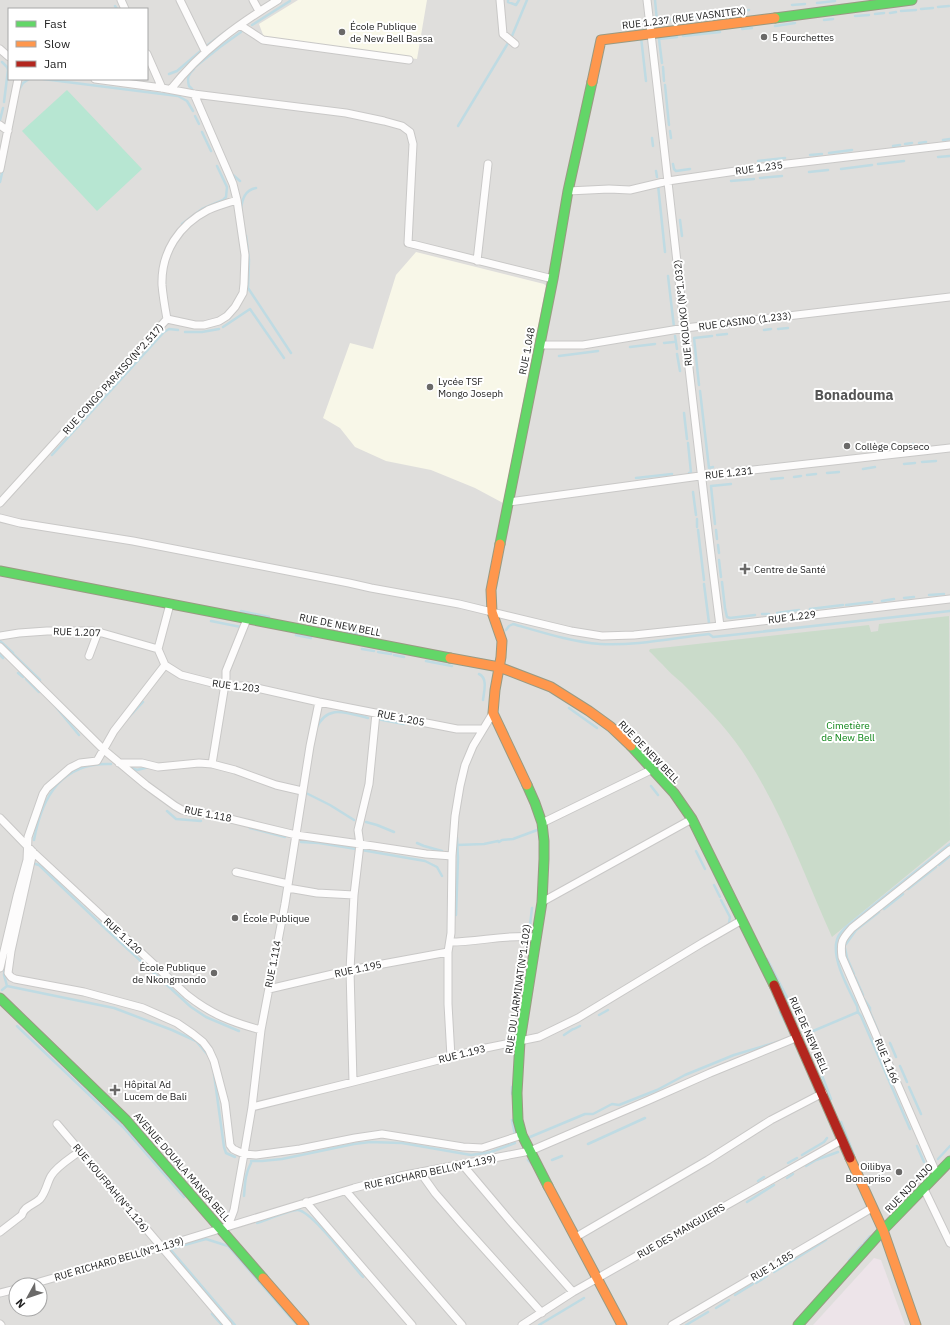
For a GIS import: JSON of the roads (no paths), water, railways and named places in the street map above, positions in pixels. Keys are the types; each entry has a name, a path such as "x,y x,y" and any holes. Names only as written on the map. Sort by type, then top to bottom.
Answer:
{"street":[{"path":"180,0 205,51"},
{"path":"253,0 260,11"},
{"path":"171,89 205,51 260,11 278,0"},
{"path":"500,0 503,34 515,44"},
{"name":"RUE KOLOKO (N°1.032)","path":"647,0 685,328 700,476 720,626"},
{"name":"RUE 1.237 (RUE VASNITEX)","path":"601,40 912,0"},
{"path":"240,25 263,40 409,60"},
{"name":"RUE 1.048","path":"499,667 502,641 492,612 491,590 553,279 568,191 601,40"},
{"path":"0,49 8,56"},
{"path":"148,56 162,88"},
{"path":"0,169 18,80"},
{"path":"102,80 171,89 194,94 346,113 402,126 410,132 413,144 408,243 553,279"},
{"path":"167,319 195,325 219,321 227,316 235,307 241,298 244,284 245,255 237,200 233,184 194,94"},
{"path":"0,125 8,131"},
{"name":"RUE 1.235","path":"568,191 609,189 630,190 668,181 778,165 950,145"},
{"path":"477,260 488,164"},
{"name":"RUE CONGO PARAISO(N°2.517)","path":"0,504 167,319 162,285 164,265 169,249 180,230 193,219 209,210 237,200"},
{"name":"RUE CASINO (1.233)","path":"540,345 583,345 685,328 950,298"},
{"name":"RUE 1.231","path":"509,502 700,476 950,448"},
{"name":"RUE 1.229","path":"0,518 20,523 132,541 349,582 371,588 459,604 571,631 594,635 634,635 950,599"},
{"name":"RUE DE NEW BELL","path":"0,571 499,667 551,687 589,711 620,736 653,768 674,793 692,819 711,855 773,982 883,1230 916,1325"},
{"path":"0,968 26,860 28,837 41,799 47,788 70,768 80,763 97,761 114,731 165,665 158,649 170,604"},
{"path":"212,764 226,678 225,674 247,619"},
{"name":"RUE 1.207","path":"0,636 74,630 98,632 158,649"},
{"path":"89,656 98,632"},
{"name":"RUE 1.118","path":"0,647 104,750 182,810 218,816 296,835 426,854 452,856"},
{"name":"RUE 1.203","path":"165,665 181,676 224,686 248,686 319,702"},
{"path":"451,1056 448,1004 448,952 450,942 452,856 455,816 464,772 472,746 493,713 499,667"},
{"name":"RUE 1.205","path":"319,702 457,729 483,729"},
{"name":"RUE 1.114","path":"224,1228 234,1210 252,1107 261,1030 288,886 302,791 319,702"},
{"path":"353,1082 350,970 354,895 360,844 358,830 369,784 376,713"},
{"name":"RUE DU LARMINAT(N°1.102)","path":"493,713 531,792 542,823 544,859 542,902 520,1041 517,1107 518,1120 522,1135 530,1151 622,1325"},
{"path":"119,762 142,763 158,766 199,763 212,764 235,770 276,785 302,791"},
{"path":"542,823 653,768"},
{"path":"542,902 692,819"},
{"name":"RUE 1.120","path":"1,820 33,852 169,979 199,1005 218,1016 238,1024 261,1030"},
{"name":"RUE 1.166","path":"937,1175 842,956 840,946 844,936 852,928 950,850"},
{"path":"33,852 11,951 8,973 11,977 21,981 84,992 143,1008 177,1023 193,1034 203,1042 214,1061 225,1103 230,1145 233,1149 244,1154 256,1156 382,1134 462,1147 482,1148 522,1135"},
{"path":"236,872 317,893 354,895"},
{"name":"RUE 1.193","path":"252,1107 451,1056 539,1037 578,1018 742,920"},
{"path":"450,942 470,942 511,936 536,937"},
{"name":"RUE 1.195","path":"268,989 350,970 448,952"},
{"name":"AVENUE DOUALA MANGA BELL","path":"0,998 121,1114 224,1228 304,1325"},
{"name":"RUE RICHARD BELL(N°1.139)","path":"48,1280 346,1191 420,1172 530,1151 710,1073 798,1037"},
{"path":"576,1237 664,1186 771,1120 822,1093"},
{"name":"RUE KOUFRAH(N°1.126)","path":"57,1124 228,1325"},
{"name":"RUE DES MANGUIERS","path":"522,1325 573,1292 842,1140"},
{"path":"0,1232 22,1215 22,1211 40,1198 52,1174 80,1151"},
{"name":"RUE NJO-NJO","path":"798,1325 883,1230 950,1161"},
{"path":"462,1164 573,1292"},
{"path":"420,1172 435,1193 542,1313"},
{"path":"924,1189 950,1243"},
{"path":"346,1191 462,1325"},
{"path":"306,1202 412,1325"},
{"name":"RUE 1.185","path":"672,1325 872,1208"}],"waterway":[{"path":"508,0 508,2 516,5 519,0"},
{"path":"512,36 527,0"},
{"path":"655,0 657,21 674,19"},
{"path":"252,25 290,1"},
{"path":"817,3 835,1"},
{"path":"792,5 805,4"},
{"path":"938,7 949,6"},
{"path":"921,9 933,8"},
{"path":"740,11 749,10"},
{"path":"901,11 916,10"},
{"path":"890,13 896,12"},
{"path":"875,14 884,13"},
{"path":"855,16 869,15"},
{"path":"691,17 700,16"},
{"path":"676,19 688,18"},
{"path":"824,20 833,19"},
{"path":"775,26 795,23"},
{"path":"742,29 752,28"},
{"path":"205,47 228,30"},
{"path":"195,67 241,32"},
{"path":"683,36 720,32"},
{"path":"641,37 646,81"},
{"path":"662,63 659,39 677,37"},
{"path":"458,126 508,43"},
{"path":"169,74 177,71 203,49"},
{"path":"2,62 8,70 4,102"},
{"path":"663,67 664,81"},
{"path":"192,89 189,86 188,78 189,74 194,69"},
{"path":"19,90 23,83 28,80"},
{"path":"51,80 178,96 187,101 193,111"},
{"path":"665,85 669,125"},
{"path":"0,120 3,108"},
{"path":"195,116 199,124"},
{"path":"670,131 671,138"},
{"path":"202,132 211,151"},
{"path":"652,138 653,146"},
{"path":"943,140 950,139"},
{"path":"919,143 926,142"},
{"path":"905,144 912,143"},
{"path":"893,146 900,145"},
{"path":"829,153 852,150"},
{"path":"810,155 822,154"},
{"path":"938,157 950,156"},
{"path":"758,161 785,158"},
{"path":"878,164 904,161"},
{"path":"673,164 676,171 690,169"},
{"path":"841,169 872,165"},
{"path":"182,224 202,209 223,200 226,197 227,187 217,166"},
{"path":"0,182 3,169"},
{"path":"809,172 828,170"},
{"path":"656,171 657,177"},
{"path":"233,175 240,181"},
{"path":"760,178 782,176"},
{"path":"731,181 754,179"},
{"path":"658,185 665,252"},
{"path":"241,210 242,202 247,193 256,188"},
{"path":"680,220 682,236"},
{"path":"246,236 249,260 248,288 291,353"},
{"path":"668,276 674,327"},
{"path":"223,327 250,309 284,358"},
{"path":"778,329 788,328"},
{"path":"52,455 164,332 169,329 178,330"},
{"path":"185,332 202,332 219,329"},
{"path":"764,330 771,329"},
{"path":"717,335 727,334"},
{"path":"675,336 677,349"},
{"path":"699,385 694,338 712,336"},
{"path":"664,343 674,342"},
{"path":"630,347 655,344"},
{"path":"559,356 598,351"},
{"path":"677,354 680,371"},
{"path":"700,391 709,468 713,467"},
{"path":"684,413 687,439"},
{"path":"688,443 691,473 689,473"},
{"path":"905,445 913,444"},
{"path":"871,450 887,448"},
{"path":"922,462 936,461"},
{"path":"904,464 915,463"},
{"path":"863,469 875,467"},
{"path":"827,473 839,472"},
{"path":"636,478 672,474"},
{"path":"807,475 816,474"},
{"path":"794,477 801,476"},
{"path":"771,479 783,478"},
{"path":"715,524 711,486 731,484"},
{"path":"693,492 696,515"},
{"path":"697,519 697,527"},
{"path":"698,530 704,580"},
{"path":"716,530 717,539"},
{"path":"718,545 719,553"},
{"path":"719,560 721,577"},
{"path":"722,582 727,617 730,618 755,615"},
{"path":"704,584 709,623"},
{"path":"929,595 944,594"},
{"path":"904,598 914,597"},
{"path":"882,601 894,599"},
{"path":"846,605 872,602"},
{"path":"810,609 843,605"},
{"path":"777,613 799,610"},
{"path":"241,611 269,617"},
{"path":"506,630 513,624 579,641 600,644 627,644 709,634 713,637 950,611"},
{"path":"762,614 769,614"},
{"path":"211,621 241,627"},
{"path":"346,632 363,635"},
{"path":"296,635 311,638"},
{"path":"0,641 13,653"},
{"path":"362,649 374,651"},
{"path":"378,652 391,654"},
{"path":"13,654 40,680"},
{"path":"0,655 3,658"},
{"path":"394,655 404,657"},
{"path":"426,661 452,666"},
{"path":"18,673 23,677"},
{"path":"479,674 484,679 485,689 483,700"},
{"path":"26,679 39,692"},
{"path":"129,717 143,702"},
{"path":"56,707 79,735"},
{"path":"569,708 597,728"},
{"path":"316,729 321,721 332,713 345,712 368,718"},
{"path":"377,719 404,724"},
{"path":"638,746 646,754"},
{"path":"34,840 43,809 49,796 57,785 67,776 79,769 94,765 111,764"},
{"path":"656,765 665,775"},
{"path":"129,767 137,770 149,767"},
{"path":"651,786 658,795"},
{"path":"306,793 330,805 354,820"},
{"path":"167,811 176,819 201,821"},
{"path":"366,822 394,832"},
{"path":"250,828 285,837"},
{"path":"457,845 499,842 502,840 513,839 540,829"},
{"path":"456,915 458,858 457,838"},
{"path":"301,842 319,843 425,861 437,867 442,876"},
{"path":"417,843 442,851"},
{"path":"910,1129 842,974 836,956 836,947 838,936 846,927 950,844"},
{"path":"696,851 705,869"},
{"path":"939,865 950,856"},
{"path":"32,863 39,865 191,1007 206,1017 239,1031"},
{"path":"908,889 936,867"},
{"path":"714,885 720,897"},
{"path":"884,909 903,894"},
{"path":"721,900 730,917 729,923"},
{"path":"529,934 532,908"},
{"path":"846,944 856,930 879,912"},
{"path":"845,948 847,958 854,974"},
{"path":"767,959 805,1032 811,1049"},
{"path":"5,963 4,975 7,986"},
{"path":"855,977 863,995"},
{"path":"7,986 114,1008 172,1030 196,1041 207,1054"},
{"path":"2,990 7,986"},
{"path":"864,999 870,1008 870,1012 878,1031"},
{"path":"599,1015 608,1010"},
{"path":"780,1012 789,1029"},
{"path":"806,1034 858,1012"},
{"path":"17,1026 123,1127 184,1197"},
{"path":"574,1029 580,1026"},
{"path":"564,1035 573,1029"},
{"path":"530,1137 585,1114 593,1114 612,1104 619,1105 657,1090 685,1075 734,1055 781,1041"},
{"path":"890,1043 896,1057"},
{"path":"818,1065 831,1099"},
{"path":"900,1066 907,1082"},
{"path":"214,1074 224,1147 226,1153 235,1157"},
{"path":"512,1087 512,1094"},
{"path":"909,1087 921,1114"},
{"path":"588,1144 645,1118"},
{"path":"512,1120 515,1135"},
{"path":"841,1122 854,1155"},
{"path":"802,1155 824,1142 827,1138"},
{"path":"251,1161 282,1159 370,1142 402,1143 471,1155 491,1152 515,1143"},
{"path":"917,1146 924,1162"},
{"path":"938,1159 950,1146"},
{"path":"806,1166 816,1160 838,1152"},
{"path":"552,1160 562,1156"},
{"path":"788,1163 797,1158"},
{"path":"528,1160 533,1165"},
{"path":"244,1196 246,1175 251,1163"},
{"path":"787,1178 793,1174"},
{"path":"758,1181 764,1177"},
{"path":"747,1202 774,1185"},
{"path":"257,1223 295,1210 305,1213 313,1219 332,1239 363,1277"},
{"path":"864,1243 870,1236"},
{"path":"235,1325 170,1249 206,1239 228,1246 297,1325"},
{"path":"774,1272 826,1240"},
{"path":"849,1260 862,1245"},
{"path":"756,1283 767,1276"},
{"path":"735,1295 753,1284"},
{"path":"539,1325 584,1298"},
{"path":"716,1308 729,1300"},
{"path":"686,1325 708,1312"},
{"path":"212,1314 222,1325"}],"place":[{"name":"École Publique de New Bell Bassa","path":"342,32"},
{"name":"5 Fourchettes","path":"764,37"},
{"name":"Lycée TSF Mongo Joseph","path":"430,387"},
{"name":"Collège Copseco","path":"847,446"},
{"name":"Centre de Santé","path":"745,569"},
{"name":"École Publique","path":"235,918"},
{"name":"École Publique de Nkongmondo","path":"214,973"},
{"name":"Hôpital Ad Lucem de Bali","path":"115,1090"},
{"name":"Oilibya Bonapriso","path":"899,1172"}],"district":[{"name":"Bonadouma","path":"854,395"}],"park label":[{"name":"Cimetière de New Bell","path":"848,730"}]}
